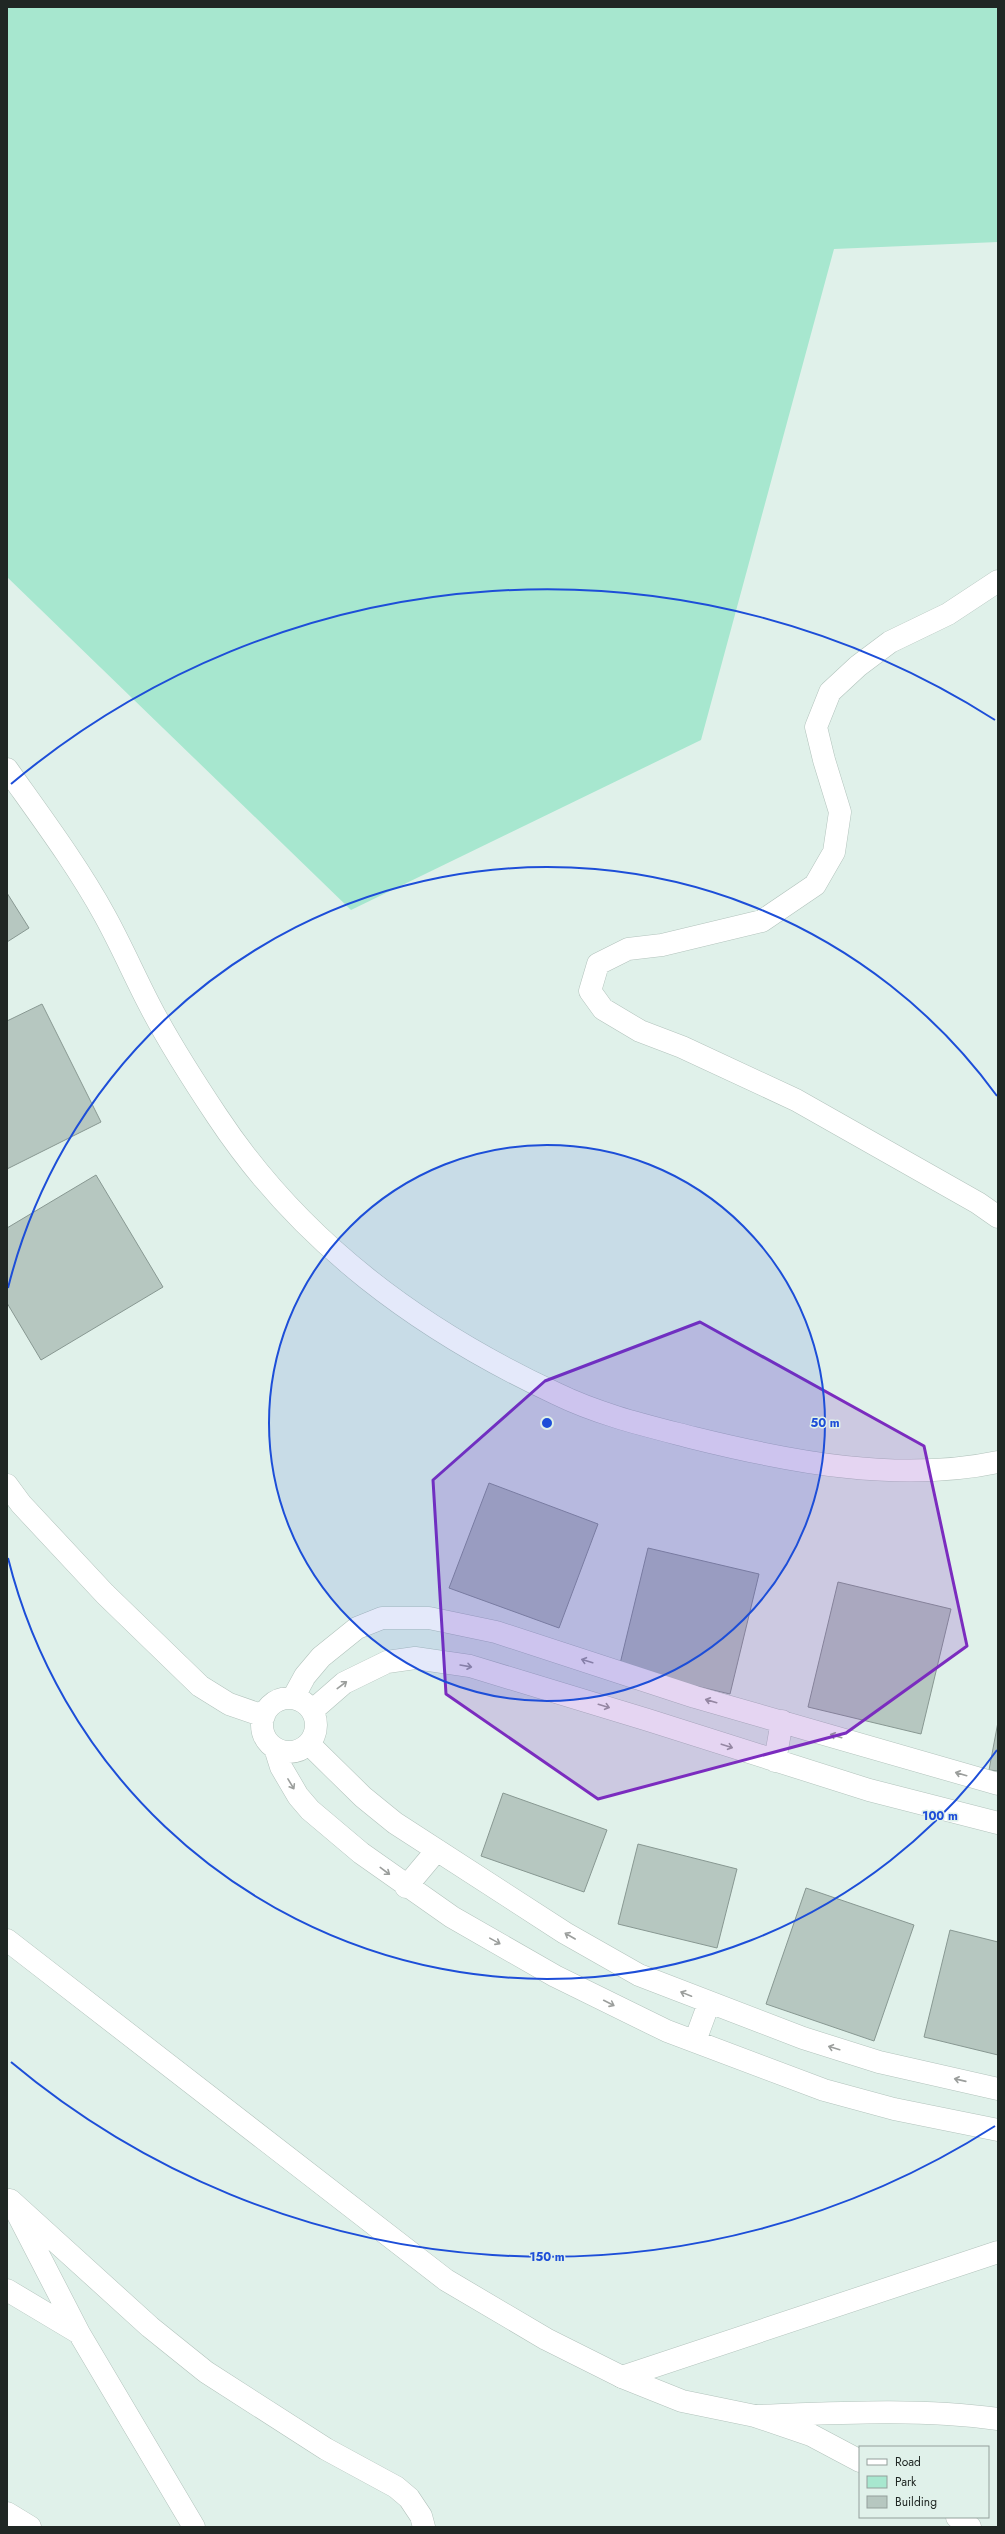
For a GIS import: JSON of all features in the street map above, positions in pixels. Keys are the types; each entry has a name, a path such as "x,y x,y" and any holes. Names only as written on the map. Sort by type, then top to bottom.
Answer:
{"street":[{"path":"998,581 948,614 890,642 858,666 830,692 816,727 824,760 840,812 834,852 815,885 762,921 662,945 628,949 598,964 590,991 603,1009 640,1031 682,1047 796,1100 978,1203 998,1216"},
{"path":"7,769 56,838 105,915 150,1005 182,1061 218,1118 269,1187 298,1219 352,1267 428,1325 558,1395 628,1421 760,1454 864,1468 953,1470 998,1462"},
{"path":"7,1485 21,1504 105,1594 200,1686 229,1704 264,1716"},
{"path":"293,1698 305,1676 321,1657 357,1628 382,1618 429,1618 496,1632 695,1697 998,1784"},
{"path":"313,1710 344,1684 362,1673 387,1662 415,1658 470,1666 869,1790 998,1823"},
{"path":"293,1698 304,1702 313,1710 317,1722 315,1734 309,1744 298,1751 286,1752 275,1748 266,1740 262,1728 264,1716 270,1706 280,1699 293,1698"},
{"path":"776,1761 782,1721"},
{"path":"309,1744 363,1797 395,1823 565,1933 639,1974 709,2003 803,2038 879,2062 998,2089"},
{"path":"275,1748 281,1767 290,1783 310,1810 406,1887 452,1917 556,1976 667,2031 824,2090 894,2109 998,2130"},
{"path":"406,1887 437,1850"},
{"path":"7,1940 446,2280 546,2339 622,2377 682,2401 755,2416 811,2435 859,2460"},
{"path":"695,2041 709,2003"},
{"path":"8,2197 79,2333 194,2527"},
{"path":"8,2197 150,2327 206,2372 326,2450 396,2487 409,2498 421,2516 424,2527"},
{"path":"622,2377 998,2252"},
{"path":"7,2290 79,2333"},
{"path":"755,2416 848,2412 956,2413 998,2419"},
{"path":"7,2513 30,2527"},
{"path":"958,2518 970,2527"}],"highlighted area":[{"path":"700,1322 924,1446 967,1646 846,1733 598,1799 446,1694 433,1480 545,1381"}],"green space":[{"path":"7,7 998,7 998,242 834,249 701,740 351,910 7,577"}],"building":[{"path":"7,893 29,928 7,942"},
{"path":"42,1004 101,1122 7,1169 7,1021"},
{"path":"96,1175 163,1287 41,1360 7,1303 7,1228"},
{"path":"489,1483 598,1524 559,1628 449,1588"},
{"path":"648,1548 759,1574 730,1694 619,1668"},
{"path":"838,1582 951,1609 921,1734 808,1707"},
{"path":"998,1722 998,1771 989,1770"},
{"path":"503,1793 607,1830 584,1892 481,1856"},
{"path":"638,1844 737,1869 717,1948 618,1924"},
{"path":"806,1888 914,1925 874,2041 766,2004"},
{"path":"950,1930 998,1942 998,2055 924,2037"}]}
